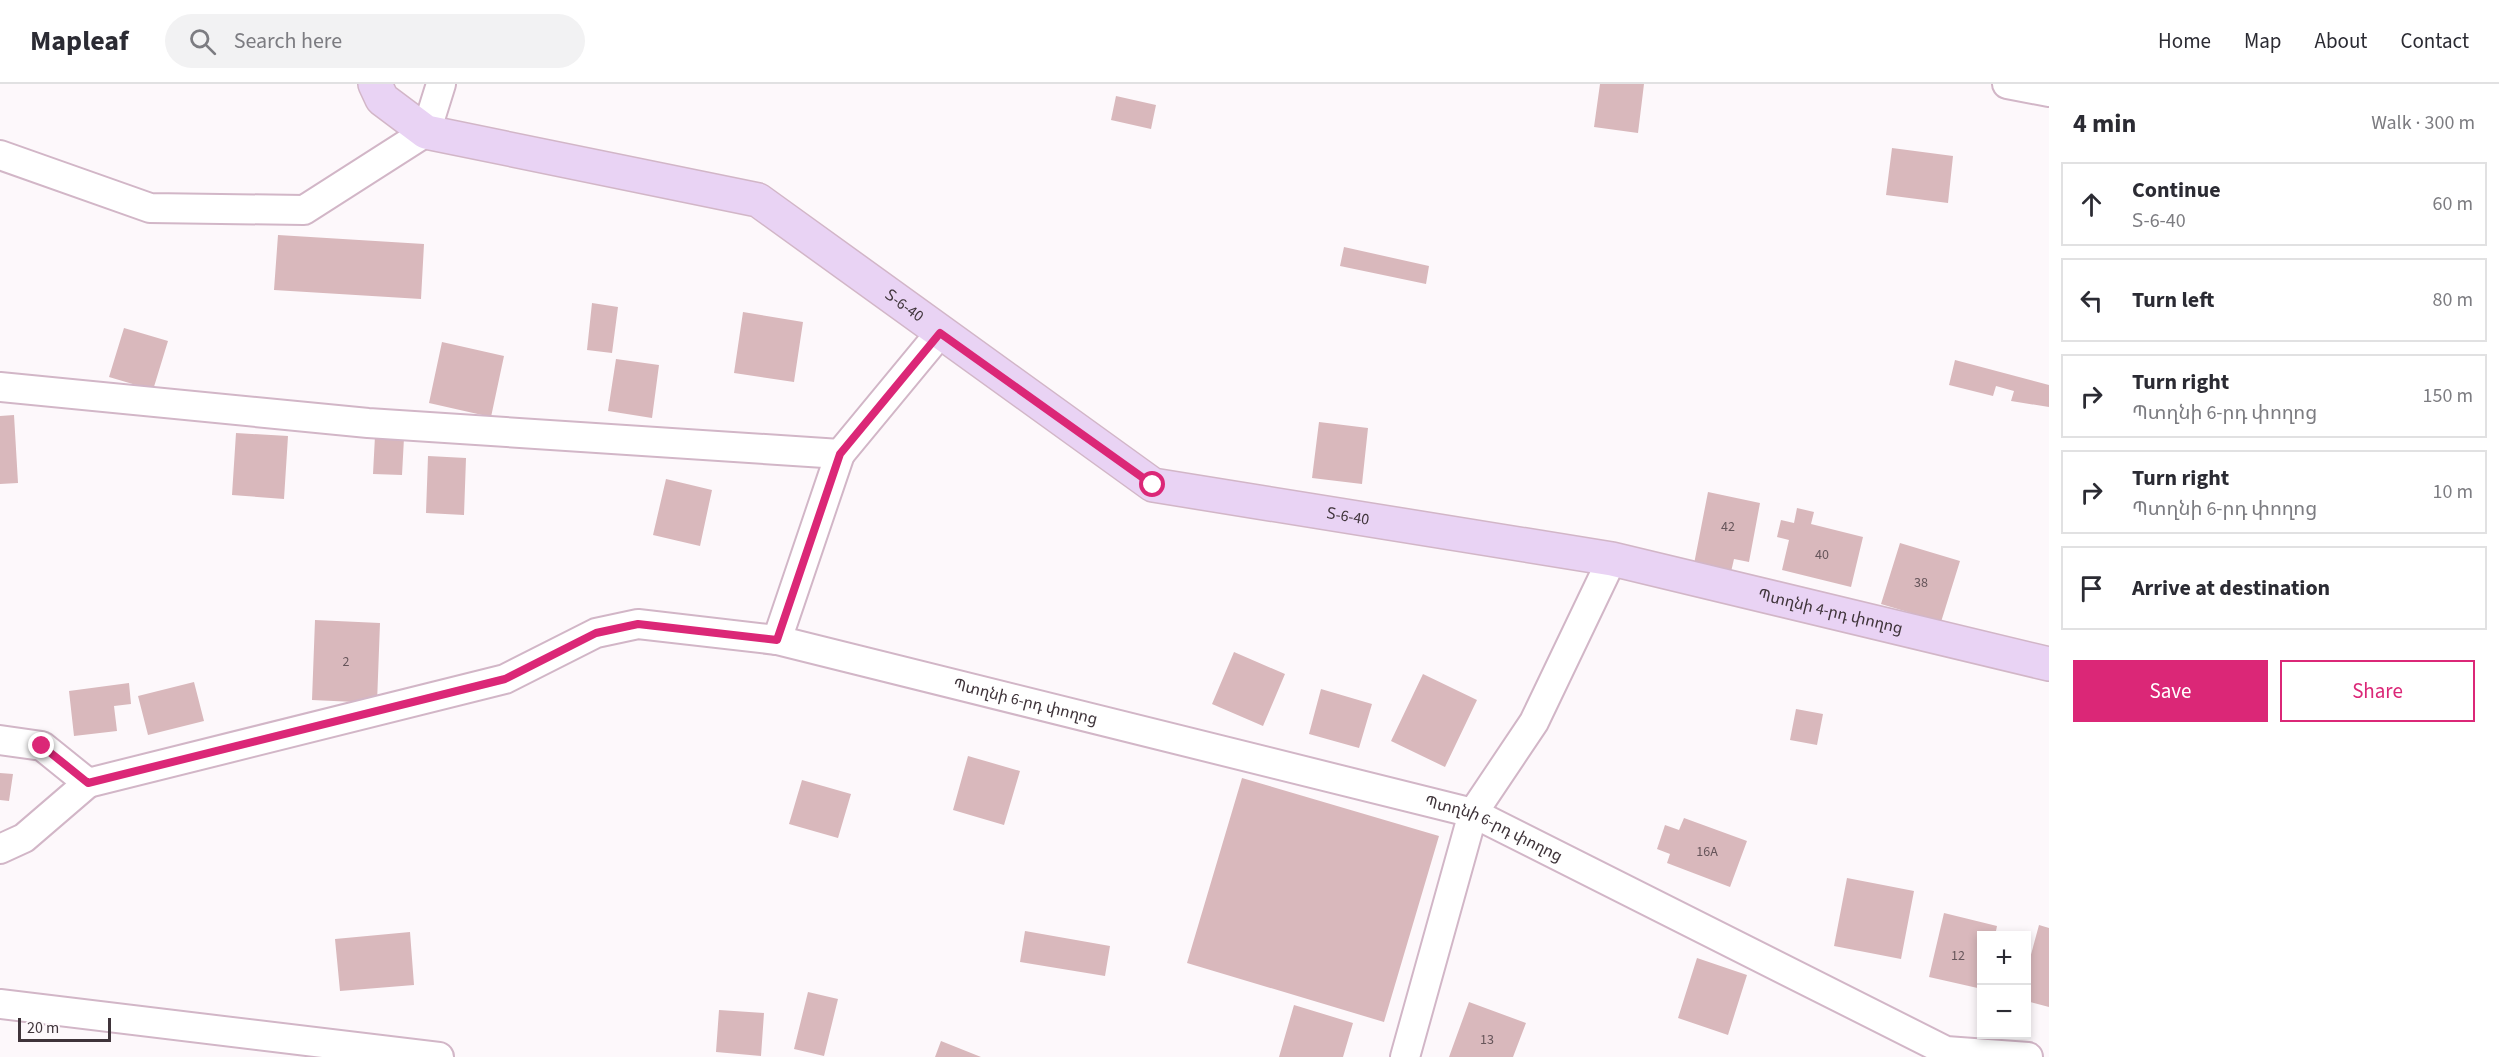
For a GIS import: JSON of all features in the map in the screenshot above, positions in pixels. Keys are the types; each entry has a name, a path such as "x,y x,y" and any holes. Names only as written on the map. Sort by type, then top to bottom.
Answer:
{"street":[{"name":"Տ-6-40","path":"375,84 382,99 426,132 758,200 1153,485 1612,559"},
{"path":"0,155 150,208 304,210 426,132 441,84"},
{"path":"2007,84 2049,92"},
{"path":"777,640 840,454 940,333"},
{"path":"0,387 368,423 840,454"},
{"path":"1405,1057 1473,813 1534,722 1612,559"},
{"name":"Պտղնի 4-րդ փողոց","path":"1612,559 2049,664"},
{"name":"Պտղնի 6-րդ փողոց","path":"88,783 505,679 596,633 638,624 777,640 1473,813 1946,1051 2028,1057"},
{"path":"0,740 42,746 88,783 24,838 0,849"},
{"path":"0,1005 439,1057"}],"building":[{"path":"1600,84 1644,84 1638,133 1594,127"},
{"path":"1116,96 1156,105 1151,129 1111,120"},
{"path":"1892,148 1953,156 1948,203 1886,195"},
{"path":"278,235 424,244 421,299 274,290"},
{"path":"1344,247 1429,266 1426,284 1340,266"},
{"path":"592,303 618,307 612,353 587,350"},
{"path":"743,312 803,322 794,382 734,373"},
{"path":"124,328 168,341 153,390 109,377"},
{"path":"442,342 504,356 491,417 429,403"},
{"path":"616,359 659,365 652,418 608,411"},
{"path":"1955,360 2049,385 2049,407 2011,401 2014,391 1996,386 1993,396 1949,385"},
{"path":"14,415 18,483 0,484 0,416"},
{"path":"1319,422 1368,428 1362,484 1312,478"},
{"path":"236,433 288,436 284,499 232,495"},
{"path":"375,436 404,438 402,475 373,474"},
{"path":"428,456 466,458 464,515 426,513"},
{"path":"666,479 712,490 700,546 653,535"},
{"path":"1708,492 1760,503 1749,562 1734,559 1731,572 1694,564"},
{"path":"1797,508 1814,512 1811,524 1863,537 1851,587 1782,570 1789,540 1777,537 1781,520 1794,523"},
{"path":"1900,543 1960,561 1941,622 1881,604"},
{"path":"315,620 380,623 377,703 312,700"},
{"path":"1234,652 1285,674 1263,726 1212,704"},
{"path":"1423,674 1477,700 1445,767 1391,741"},
{"path":"194,682 204,721 148,735 138,696"},
{"path":"129,683 131,704 114,706 117,731 74,736 69,691"},
{"path":"1321,689 1372,704 1359,748 1309,734"},
{"path":"1796,709 1823,714 1817,745 1790,740"},
{"path":"968,756 1020,771 1004,825 953,810"},
{"path":"0,773 13,774 9,801 0,800"},
{"path":"1242,778 1439,836 1384,1022 1187,963"},
{"path":"802,780 851,794 838,838 789,824"},
{"path":"1684,818 1747,841 1730,887 1667,863 1670,854 1657,849 1665,825 1679,830"},
{"path":"1847,878 1914,891 1901,959 1834,946"},
{"path":"1944,913 1997,926 1996,931 1977,931 1977,988 1929,977"},
{"path":"2039,925 2049,928 2049,1007 2031,1002 2031,955"},
{"path":"1025,931 1110,946 1105,976 1020,962"},
{"path":"410,932 414,985 340,991 335,939"},
{"path":"1697,958 1747,975 1728,1035 1678,1018"},
{"path":"808,992 838,999 824,1056 794,1049"},
{"path":"1469,1002 1526,1023 1513,1057 1449,1057"},
{"path":"1294,1005 1353,1023 1343,1057 1279,1057"},
{"path":"719,1010 764,1013 761,1056 716,1052"},
{"path":"941,1041 981,1057 935,1057"}],"route":[{"path":"42,746 88,783 505,679 596,633 638,624 777,640 840,454 940,333 1153,485"}]}
